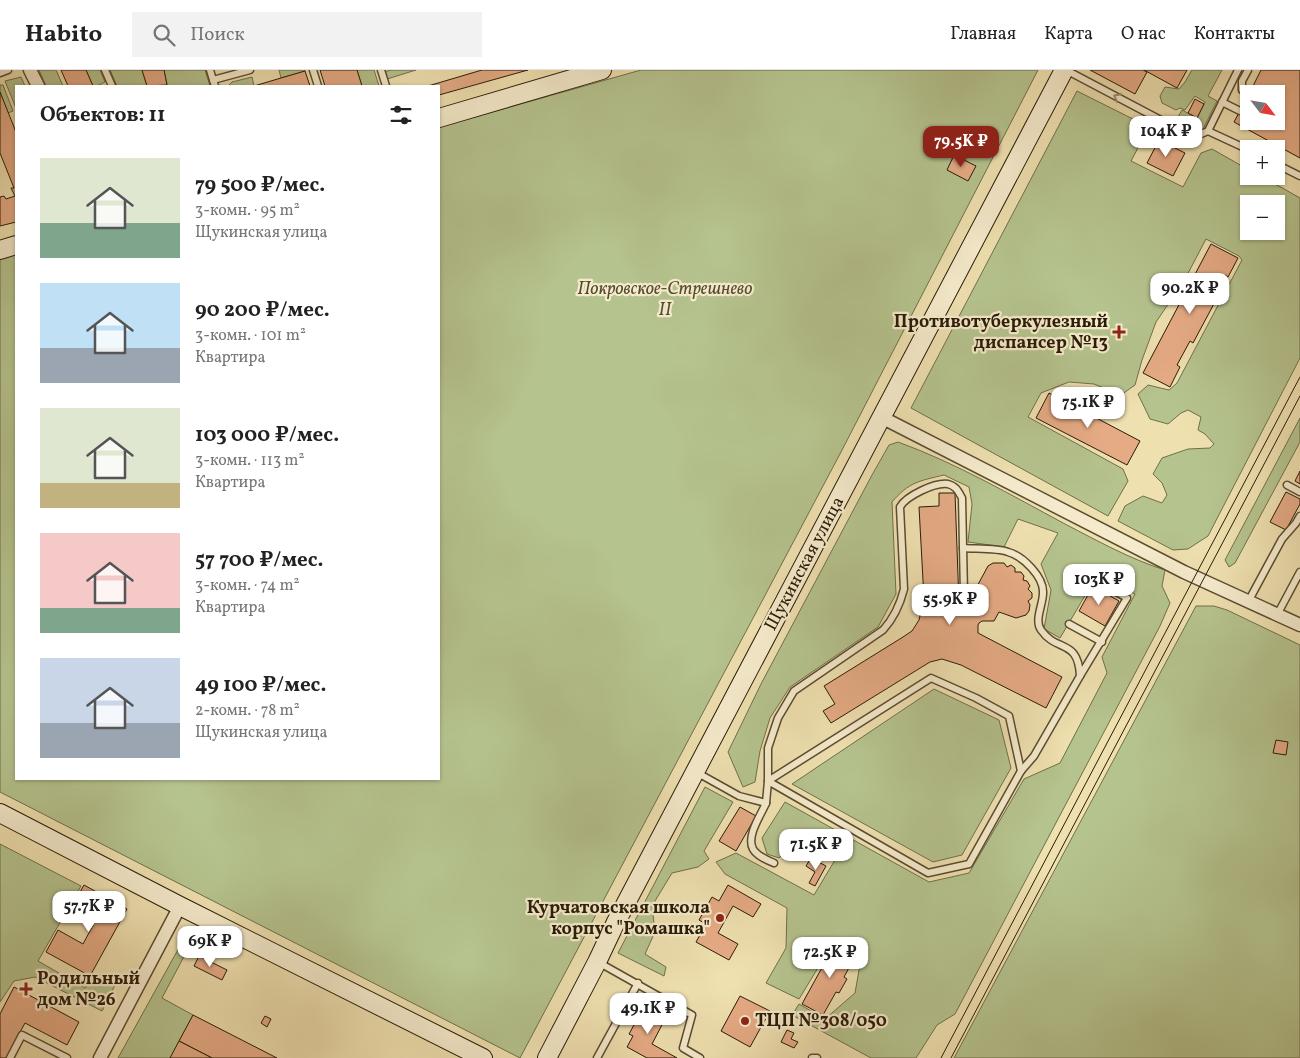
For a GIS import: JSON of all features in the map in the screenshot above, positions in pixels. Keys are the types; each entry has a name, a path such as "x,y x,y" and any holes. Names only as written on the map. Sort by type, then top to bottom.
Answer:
{"main road":[{"path":"440,118 601,70"},
{"name":"Щукинская улица","path":"547,1058 597,962 614,924 696,772 1065,70"},
{"path":"0,250 15,245"},
{"path":"0,813 180,906 483,1058"}],"street":[{"path":"30,70 38,85"},
{"path":"881,418 1184,572 1300,625"},
{"path":"100,1058 180,906"}],"lane":[{"path":"0,73 8,70"},
{"path":"105,70 112,85"},
{"path":"210,70 214,83 250,70"},
{"path":"313,70 318,85"},
{"path":"381,70 386,85"},
{"path":"1065,70 1191,136 1208,131 1238,70"},
{"path":"1241,85 1248,70"},
{"path":"1222,102 1240,111"},
{"path":"1208,131 1240,146"},
{"path":"1285,168 1300,176"},
{"path":"774,863 761,857 753,849 751,836 766,803 768,748 778,718 794,691 883,630 892,620 901,601 904,589 900,507 903,501 940,484 950,484 957,489 962,498 964,594"},
{"path":"1287,485 1300,492"},
{"path":"1248,602 1282,539 1300,516"},
{"path":"963,548 1008,552 1026,562 1039,577 1044,592 1039,615 1039,626 1046,636 1075,654 1079,662 1080,676"},
{"path":"1277,615 1300,572"},
{"path":"768,781 928,873 969,864 1021,771 1034,756 1127,598 1094,580"},
{"path":"1069,624 1102,642"},
{"path":"768,781 931,678 976,698 1009,716 1021,771"},
{"path":"696,772 739,796 766,803"},
{"path":"597,962 638,983 692,1015 683,1048 700,1058"},
{"path":"598,1058 638,983"},
{"path":"10,1058 22,1034 66,1058"},
{"path":"812,1058 817,1058"}],"green space":[{"path":"39,70 56,70 63,85 46,85"},
{"path":"86,70 100,70 105,82 99,85 93,85"},
{"path":"110,70 142,70 147,85 117,85"},
{"path":"164,70 205,70 210,85 164,85 167,84"},
{"path":"279,70 305,70 305,71 281,78"},
{"path":"357,70 374,70 379,85 362,85"},
{"path":"391,70 416,70 387,79 384,72"},
{"name":"Покровское-Стрешнево II","path":"641,70 1038,70 841,452 520,1058 0,792 0,257 15,253 15,780 440,780 440,127"},
{"path":"1192,70 1222,70 1208,96 1217,101 1203,129 1178,117 1182,110 1197,118 1205,102 1195,96 1185,110 1180,108 1176,110 1162,103 1160,96 1165,87 1179,89"},
{"path":"21,77 25,85 15,85 15,106 5,81"},
{"path":"252,77 254,85 229,85 232,82"},
{"path":"0,85 3,85 13,111 8,113 0,92"},
{"name":"Противотуберкулезный диспансер №13","path":"1077,91 1149,127 1131,161 1183,187 1201,153 1212,149 1240,165 1240,185 1277,185 1300,198 1300,358 1208,536 1188,549 1173,550 1118,521 1125,506 1143,496 1162,503 1167,495 1162,483 1153,474 1162,458 1188,449 1210,448 1214,444 1205,434 1198,430 1201,417 1188,410 1181,413 1168,424 1150,419 1138,394 1148,385 1169,390 1177,383 1242,260 1239,256 1206,239 1184,281 1156,322 1135,385 1121,395 1094,384 1069,382 1041,393 1028,417 1123,469 1128,481 1108,516 911,408"},
{"path":"1300,418 1300,442 1235,563 1229,567 1225,560"},
{"path":"898,442 962,470 1139,561 1165,570 1162,586 1170,603 1160,626 955,1014 937,1025 916,1058 871,1058 792,1015 799,1004 825,1019 855,993 862,953 835,940 799,999 766,983 786,948 787,908 725,874 716,862 736,853 814,895 835,860 797,839 779,858 767,854 762,838 785,802 929,882 969,873 1024,779 1060,763 1107,673 1102,657 1135,594 1099,572 1060,638 1044,629 1051,590 1041,564 1058,533 1018,519 1004,547 968,542 972,504 969,487 944,475 915,483 904,490 892,502 896,594 878,627 790,687 770,718 760,751 755,782 743,787 728,752 761,684 872,475 889,445"},
{"path":"1196,606 1214,606 1227,610 1300,645 1300,1058 954,1058"},
{"path":"934,689 999,720 1011,768 962,855 933,862 792,784"},
{"path":"705,787 733,802 704,851 709,859 698,867 672,873 652,906 655,932 645,954 666,967 664,976 618,953"},
{"path":"0,844 81,886 38,961 85,988 93,975 120,975 102,1011 35,977 14,981 0,1002"},
{"path":"180,946 188,949 162,998 193,1015 171,1058 118,1058"}],"building":[{"path":"61,70 86,70 93,85 68,85"},
{"path":"142,70 164,70 167,85 147,85"},
{"path":"320,70 357,70 362,85 325,85"},
{"path":"482,70 528,70 440,95 440,85 431,85"},
{"path":"1090,70 1143,70 1147,72 1135,94"},
{"path":"1144,70 1187,70 1177,88"},
{"path":"1261,70 1300,70 1300,158 1285,150 1285,140 1267,140 1249,130 1285,130 1285,85 1254,85"},
{"path":"305,71 310,85 257,85"},
{"path":"0,92 15,130 15,196 11,188 14,188 0,153"},
{"path":"1195,99 1204,104 1197,118 1188,113"},
{"path":"1240,111 1240,125 1234,122"},
{"path":"1159,140 1185,153 1173,176 1147,163"},
{"path":"954,155 976,166 968,181 947,170"},
{"path":"4,196 6,199 15,196 15,222 0,226 0,197"},
{"path":"1211,244 1238,258 1228,277 1225,275 1213,298 1216,300 1193,343 1190,341 1177,365 1180,367 1170,387 1143,373"},
{"path":"1049,393 1140,441 1127,465 1036,418"},
{"path":"1300,471 1300,484 1295,481"},
{"path":"1286,492 1300,499 1300,504 1286,530 1270,522"},
{"path":"939,493 955,493 959,603 967,602 973,597 988,566 993,563 1004,563 1007,567 1011,565 1015,568 1015,572 1021,572 1024,576 1023,580 1027,581 1030,586 1028,589 1032,593 1032,598 1028,601 1030,605 1029,611 1026,615 1016,618 999,612 994,621 982,621 979,623 978,633 1062,677 1046,708 961,665 942,659 930,662 831,723 823,711 835,704 824,686 912,631 919,620 924,599 919,507 939,506"},
{"path":"1093,586 1119,601 1105,626 1079,611"},
{"path":"1276,740 1288,742 1286,755 1273,753"},
{"path":"740,807 756,816 736,851 719,841"},
{"path":"811,858 826,866 815,886 809,883 815,872 806,866"},
{"path":"84,885 127,909 90,976 46,952 58,930 83,944 98,916 74,903"},
{"path":"728,885 761,904 753,917 733,906 718,933 738,944 729,960 696,942 706,924 699,920 712,897 719,901"},
{"path":"836,942 857,953 844,977 847,979 839,993 836,992 823,1015 802,1004"},
{"path":"199,956 227,970 222,980 194,966"},
{"path":"14,987 79,1022 67,1045 25,1023 6,1058 0,1058 0,1014"},
{"name":"ТЦП №308/050","path":"740,996 770,1011 750,1047 721,1031"},
{"path":"645,1005 663,1015 660,1019 664,1021 652,1044 677,1058 647,1058 627,1047 633,1036 629,1034"},
{"path":"193,1015 277,1058 212,1058 179,1041"},
{"path":"265,1016 271,1019 267,1027 261,1023"},
{"path":"787,1030 794,1033 791,1039 798,1042 794,1048 781,1042"},
{"path":"179,1041 212,1058 170,1058"}],"tram line":[{"path":"941,1058 1300,377"},
{"path":"951,1058 1300,396"}],"place":[{"name":"Противотуберкулезный диспансер №13","path":"1119,332"},
{"name":"Курчатовская школа корпус \"Ромашка\"","path":"720,918"},
{"name":"Родильный дом №26","path":"26,989"},
{"name":"ТЦП №308/050","path":"745,1021"}]}
